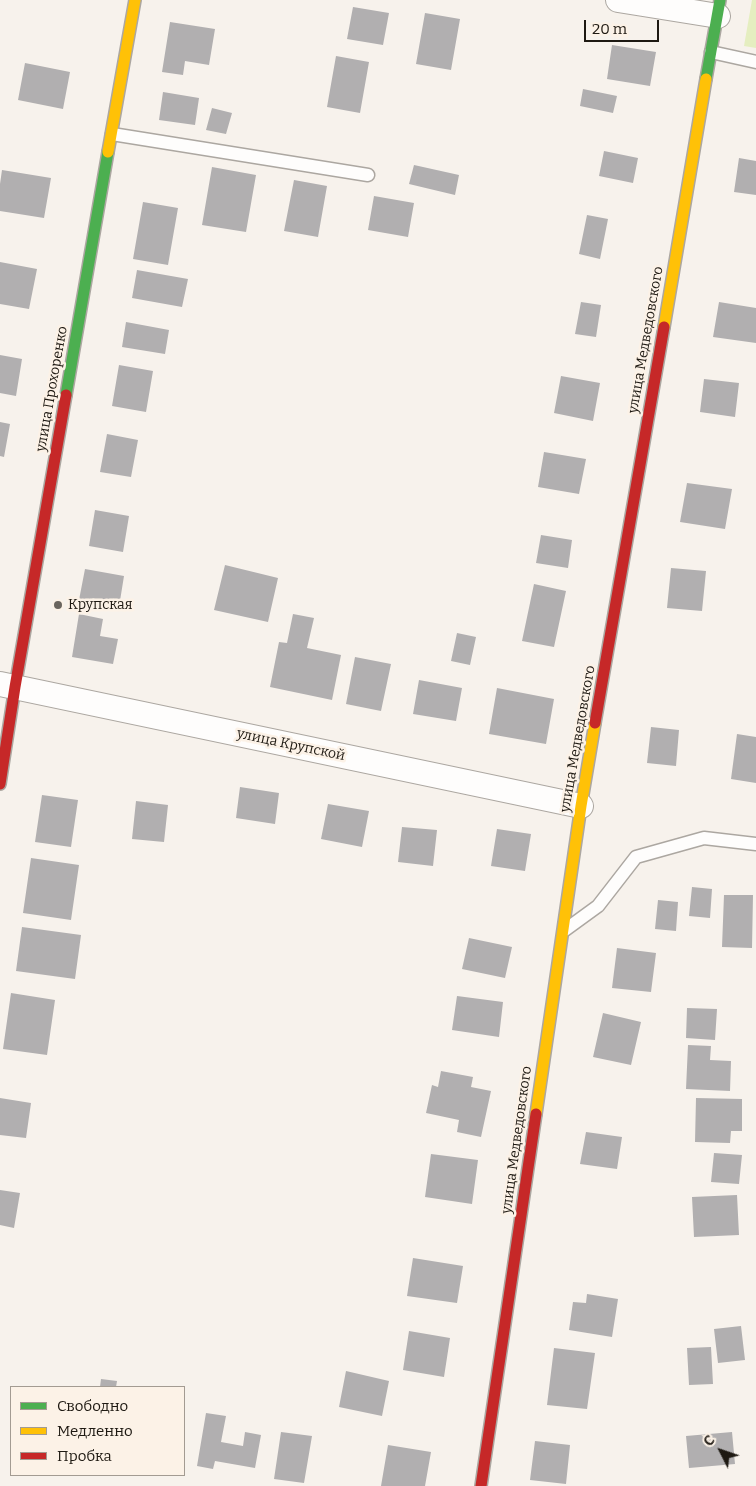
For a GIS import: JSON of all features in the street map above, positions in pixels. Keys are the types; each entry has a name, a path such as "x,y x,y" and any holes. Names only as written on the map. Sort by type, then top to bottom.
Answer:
{"street":[{"name":"улица Прохоренко","path":"0,784 8,686 112,134 135,0"},
{"path":"618,0 719,8"},
{"name":"улица Медведовского","path":"482,1486 581,806 719,8"},
{"name":"улица Крупской","path":"8,686 581,806"}],"lane":[{"path":"711,52 756,62"},
{"path":"112,134 368,175"},
{"path":"563,931 598,906 636,857 704,838 756,844"}],"green space":[{"path":"752,0 756,0 756,48 744,46"}],"building":[{"path":"353,7 389,13 383,45 347,39"},
{"path":"425,13 460,19 451,70 416,64"},
{"path":"170,22 215,29 209,65 185,61 183,75 162,72"},
{"path":"612,45 656,52 650,86 607,79"},
{"path":"336,56 369,62 360,113 327,107"},
{"path":"25,63 70,72 63,109 18,100"},
{"path":"583,89 617,96 613,113 580,106"},
{"path":"163,92 199,98 195,125 159,120"},
{"path":"212,108 232,113 226,134 206,130"},
{"path":"604,151 638,158 633,183 599,176"},
{"path":"739,158 756,161 756,195 734,192"},
{"path":"414,165 459,175 455,195 409,184"},
{"path":"212,167 256,175 246,232 202,225"},
{"path":"2,170 51,178 44,218 0,211"},
{"path":"294,180 327,186 318,237 284,231"},
{"path":"374,196 414,203 408,237 368,230"},
{"path":"143,202 178,208 168,265 133,259"},
{"path":"587,215 608,219 600,259 579,254"},
{"path":"0,262 37,269 29,309 0,304"},
{"path":"137,270 188,279 182,307 132,298"},
{"path":"581,302 601,305 596,337 575,334"},
{"path":"719,302 756,308 756,343 713,337"},
{"path":"126,322 169,330 165,354 122,347"},
{"path":"0,355 22,359 16,396 0,393"},
{"path":"119,365 153,371 146,412 112,406"},
{"path":"561,376 600,383 593,421 554,413"},
{"path":"704,379 739,383 735,417 700,412"},
{"path":"0,422 10,424 4,457 0,456"},
{"path":"107,434 138,440 131,477 100,472"},
{"path":"544,452 586,459 579,494 538,487"},
{"path":"687,483 732,489 725,529 680,522"},
{"path":"95,510 129,516 123,552 89,546"},
{"path":"541,535 572,540 568,568 536,563"},
{"path":"225,565 278,578 268,622 214,610"},
{"path":"671,568 706,571 702,611 667,608"},
{"path":"85,569 124,576 119,607 79,600"},
{"path":"534,584 566,591 554,647 522,641"},
{"path":"79,614 103,619 100,636 118,639 113,664 72,657"},
{"path":"293,614 314,618 307,648 341,655 332,700 270,687 279,642 287,643"},
{"path":"457,633 476,637 470,665 451,661"},
{"path":"355,657 391,664 381,711 346,704"},
{"path":"419,680 462,688 456,721 413,714"},
{"path":"497,688 554,699 546,744 489,734"},
{"path":"651,727 679,730 676,766 647,763"},
{"path":"737,734 756,737 756,783 731,779"},
{"path":"240,787 279,793 275,824 236,818"},
{"path":"42,795 78,800 71,847 35,842"},
{"path":"136,801 168,805 164,842 132,839"},
{"path":"328,804 369,811 362,847 321,839"},
{"path":"402,827 437,830 433,866 398,862"},
{"path":"497,829 531,834 525,871 491,866"},
{"path":"31,858 79,865 71,920 23,913"},
{"path":"692,887 712,889 710,918 689,916"},
{"path":"724,895 753,895 752,948 722,947"},
{"path":"658,900 678,902 676,931 655,929"},
{"path":"22,927 81,935 75,979 16,971"},
{"path":"469,938 512,947 505,978 462,969"},
{"path":"617,948 656,953 651,992 612,988"},
{"path":"11,993 55,1000 47,1055 3,1049"},
{"path":"457,996 503,1002 499,1037 452,1030"},
{"path":"687,1008 717,1009 715,1040 686,1038"},
{"path":"603,1013 641,1022 631,1065 593,1057"},
{"path":"688,1045 711,1046 710,1060 731,1061 730,1091 686,1089"},
{"path":"441,1071 473,1077 471,1087 491,1091 481,1137 457,1132 459,1120 426,1113 432,1085 438,1087"},
{"path":"0,1098 31,1103 26,1138 0,1135"},
{"path":"696,1098 742,1099 742,1131 731,1131 730,1143 695,1142"},
{"path":"586,1132 622,1137 617,1169 580,1164"},
{"path":"714,1153 742,1155 739,1184 711,1182"},
{"path":"431,1154 478,1160 472,1204 425,1197"},
{"path":"0,1190 20,1193 14,1228 0,1225"},
{"path":"737,1195 739,1235 694,1237 692,1197"},
{"path":"413,1258 463,1266 457,1303 407,1296"},
{"path":"587,1294 618,1299 612,1337 569,1330 573,1302 586,1303"},
{"path":"741,1326 745,1360 718,1363 714,1329"},
{"path":"409,1331 450,1338 444,1377 403,1370"},
{"path":"711,1347 713,1384 689,1385 687,1348"},
{"path":"554,1348 595,1353 587,1409 547,1405"},
{"path":"346,1371 389,1381 382,1416 339,1407"},
{"path":"101,1379 117,1381 116,1386 100,1386"},
{"path":"206,1413 226,1416 221,1442 243,1446 245,1432 261,1435 255,1468 215,1461 213,1469 197,1466"},
{"path":"281,1432 312,1436 304,1483 274,1479"},
{"path":"732,1432 735,1464 689,1468 686,1436"},
{"path":"535,1441 570,1445 566,1484 530,1480"},
{"path":"388,1445 431,1452 425,1486 381,1486"}],"traffic: fast":[{"path":"706,79 720,0"},
{"path":"66,395 108,152"}],"traffic: slow":[{"path":"108,152 135,0"},
{"path":"664,327 706,79"},
{"path":"536,1114 595,723"}],"traffic: jam":[{"path":"595,723 664,327"},
{"path":"0,784 66,395"},
{"path":"481,1486 536,1114"}],"place":[{"name":"Крупская","path":"58,605"}]}
